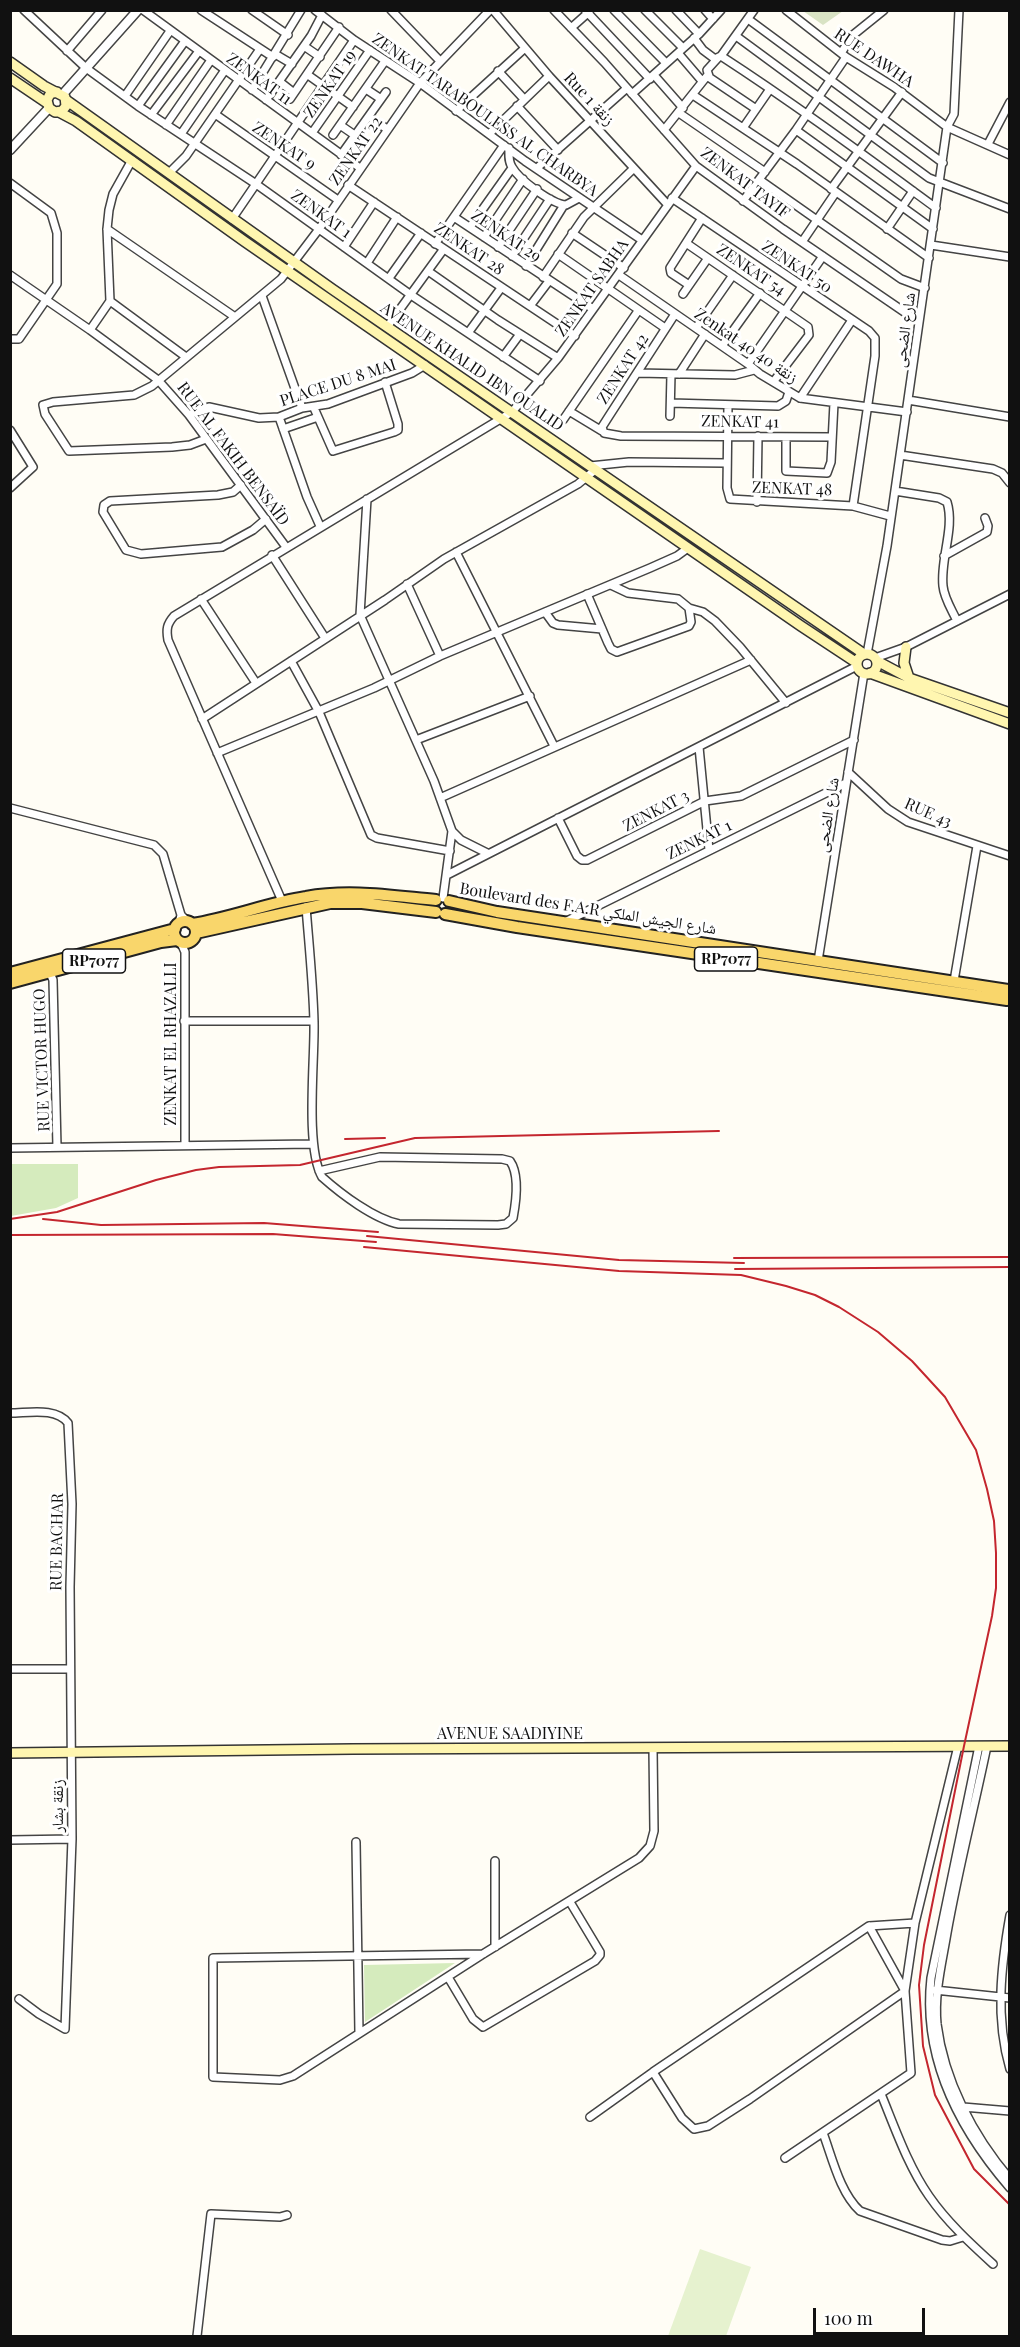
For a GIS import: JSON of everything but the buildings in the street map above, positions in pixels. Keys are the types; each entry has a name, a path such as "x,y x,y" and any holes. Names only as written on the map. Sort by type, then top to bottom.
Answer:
{"main road":[{"name":"AVENUE KHALID IBN OUALID","path":"10,62 44,86 62,95 79,111 170,172 232,219 387,327 871,657 909,678 1010,713"},
{"path":"10,78 48,106"},
{"path":"48,106 48,97 62,95 64,109 59,112"},
{"name":"AVENUE KHALID IBN OUALID","path":"48,106 76,121 862,669 1010,724"},
{"path":"906,646 904,663 909,678"},
{"path":"871,657 875,670 862,669 859,658 871,657"},
{"name":"Boulevard des F.A.R شارع الجيش الملكي","path":"10,973 306,896 346,893 442,900 497,912 954,981 1008,996"},
{"name":"Boulevard des F.A.R شارع الجيش الملكي","path":"440,913 450,908 442,900"},
{"name":"Boulevard des F.A.R شارع الجيش الملكي","path":"10,983 161,942 184,929 306,906 362,903 440,913 522,928 1008,996"},
{"name":"AVENUE SAADIYINE","path":"10,1753 1010,1746"}],"street":[{"path":"67,51 102,10"},
{"path":"62,95 138,10"},
{"name":"ZENKAT 11","path":"143,10 360,168"},
{"path":"201,10 260,49 292,64"},
{"path":"252,10 288,35"},
{"path":"252,90 288,35 301,10"},
{"path":"391,10 440,61"},
{"name":"ZENKAT 22","path":"206,439 172,447 72,452 64,445 43,410 43,405 47,402 134,395 158,380 262,296 294,262 319,229 420,83 492,10"},
{"name":"Rue 1 زنقة","path":"492,10 633,169 670,201"},
{"name":"ZENKAT TAYIF","path":"554,10 604,62 696,166 919,322"},
{"path":"614,10 666,63"},
{"path":"645,10 702,81"},
{"path":"676,10 697,36 703,50 770,89 807,114 936,208"},
{"path":"705,10 713,19"},
{"path":"537,168 591,121 652,77 697,36 721,10"},
{"path":"754,10 719,58 707,70 709,76 756,108"},
{"name":"RUE DAWHA","path":"786,10 843,55 902,92 948,127 1010,155"},
{"path":"743,201 820,97 853,35 884,10"},
{"name":"شارع الضحى","path":"871,657 948,127 954,114 959,10"},
{"path":"571,28 587,11 681,110 765,172"},
{"name":"ZENKAT 1","path":"29,12 86,68 138,106 256,184 411,295 540,381"},
{"path":"266,100 304,46 319,13"},
{"name":"ZENKAT TARABOULESS AL CHARBYA","path":"319,13 354,40 420,83 506,147 642,240"},
{"path":"748,19 943,163"},
{"path":"280,82 292,96 339,27"},
{"path":"125,96 171,30"},
{"path":"735,36 929,178 1010,209"},
{"path":"232,219 354,40"},
{"path":"138,106 185,41"},
{"path":"304,46 320,57"},
{"path":"456,111 525,48"},
{"path":"170,172 194,144 260,49"},
{"name":"ZENKAT 19","path":"312,133 370,50"},
{"path":"151,115 199,51"},
{"path":"166,125 211,60"},
{"path":"333,135 386,61"},
{"path":"181,134 225,70"},
{"path":"498,71 524,99"},
{"path":"308,75 353,107"},
{"path":"489,134 549,76"},
{"path":"664,130 702,81 709,76"},
{"path":"366,89 381,99"},
{"path":"743,128 770,89"},
{"path":"341,155 386,92"},
{"path":"802,242 818,219 846,167 902,92"},
{"path":"693,95 929,258"},
{"path":"988,144 1010,102"},
{"path":"10,150 48,106"},
{"path":"517,106 558,150"},
{"name":"ZENKAT 9","path":"215,114 338,200"},
{"path":"369,117 387,129"},
{"path":"340,125 356,136"},
{"path":"796,130 933,229"},
{"path":"506,147 512,168 523,180 550,199 564,205 571,204 579,198"},
{"path":"435,244 506,147"},
{"path":"90,330 110,302 107,229 109,210 113,194 132,160"},
{"name":"ZENKAT SABHA","path":"282,902 168,640 166,631 168,623 174,615 512,412 575,336 696,166"},
{"path":"470,228 512,168"},
{"path":"530,306 572,233 593,207 633,169"},
{"path":"484,237 523,180"},
{"path":"760,180 901,279 925,288"},
{"path":"10,183 54,216 57,233 58,278 56,287 21,337 17,340 10,339"},
{"name":"ZENKAT 28","path":"348,185 575,336"},
{"path":"498,247 537,189"},
{"path":"886,229 913,191"},
{"path":"512,256 550,199"},
{"name":"ZENKAT 50","path":"670,201 702,218 875,338 872,374"},
{"path":"344,247 374,202"},
{"path":"526,266 564,205"},
{"path":"367,263 397,217"},
{"name":"ZENKAT 29","path":"454,217 593,309"},
{"path":"689,285 670,271 702,218"},
{"path":"107,229 235,317"},
{"path":"389,278 421,233"},
{"path":"572,233 624,268"},
{"name":"ZENKAT 54","path":"686,243 808,327 810,332 774,381"},
{"path":"932,245 1009,256"},
{"path":"387,327 443,250"},
{"path":"558,254 665,328"},
{"path":"748,364 823,256"},
{"path":"683,294 708,258"},
{"path":"428,272 558,358"},
{"name":"RUE AL FAKIH BENSAÏD","path":"10,275 158,380 189,415 286,547"},
{"name":"Zenkat 40 زنقة 40","path":"619,275 754,370 800,398 907,412"},
{"path":"696,328 733,275"},
{"path":"468,333 501,288"},
{"path":"722,346 760,293"},
{"path":"262,296 302,408"},
{"path":"110,302 186,357"},
{"path":"563,420 638,311"},
{"name":"ZENKAT 42","path":"648,435 609,435 602,431 609,416 675,314"},
{"path":"800,398 852,320"},
{"path":"503,357 520,334"},
{"path":"670,416 675,374 705,334"},
{"name":"PLACE DU 8 MAI","path":"189,415 209,407 259,418 279,417 302,408 314,408 328,404 412,373 425,365"},
{"path":"637,374 740,375 754,370"},
{"name":"ZENKAT 48","path":"853,506 872,374"},
{"path":"314,408 333,451 394,432 398,430 398,424 385,382"},
{"path":"671,403 782,405 789,392"},
{"path":"909,400 1010,417"},
{"path":"786,437 786,471 824,473 830,469 834,403"},
{"path":"202,719 456,552 587,477 593,468 628,462 726,464 728,405"},
{"path":"569,411 602,431"},
{"path":"279,417 307,497 320,526"},
{"path":"283,429 318,417"},
{"path":"10,430 33,467 10,488"},
{"name":"ZENKAT 41","path":"648,435 832,437"},
{"path":"756,501 758,436"},
{"path":"900,455 993,469 1002,473 1010,483"},
{"name":"ZENKAT 48","path":"726,464 729,498 736,501 853,506 890,516"},
{"path":"241,485 232,492 218,495 110,501 104,505 103,512 126,550 141,554 222,547 253,530 266,519"},
{"path":"895,491 939,498 947,502 949,519 944,556 944,591 957,621"},
{"path":"367,499 360,615 416,740 452,831 461,840 487,854"},
{"path":"944,556 987,532 988,526 985,518"},
{"path":"216,753 319,712 440,656 669,560 688,548"},
{"path":"456,552 531,696 554,746"},
{"path":"272,555 325,639"},
{"path":"407,584 440,656"},
{"path":"611,585 628,593 678,599 689,608 703,612 715,621 751,660 786,704"},
{"path":"588,594 611,649 621,652 689,626 691,622 689,608"},
{"path":"871,657 906,646 1010,594"},
{"path":"201,599 256,683"},
{"path":"545,612 553,623 558,625 602,629"},
{"path":"440,798 751,660"},
{"path":"291,661 319,712 371,835 450,851"},
{"path":"447,875 699,747 862,669"},
{"name":"شارع الضحى","path":"818,961 854,740 862,669"},
{"path":"416,740 531,696"},
{"name":"ZENKAT 3","path":"558,818 577,856 584,861 705,801 741,796 854,740"},
{"path":"699,747 709,850"},
{"name":"RUE 43","path":"848,772 888,808 908,822 1010,856"},
{"name":"ZENKAT 1","path":"565,922 846,783"},
{"name":"ZENKAT EL RHAZALLI","path":"10,808 154,845 163,854 184,929 185,1145"},
{"path":"442,900 452,831"},
{"path":"954,981 976,846"},
{"path":"306,906 314,1021 313,1144 319,1171 329,1183 368,1211 392,1223 445,1226 498,1225 506,1224 513,1218 516,1190 514,1169 510,1161 502,1159 380,1157 319,1171"},
{"name":"RUE VICTOR HUGO","path":"50,973 53,980 57,1147"},
{"path":"184,1022 314,1021"},
{"path":"10,1148 313,1144"},
{"name":"RUE BACHAR","path":"10,1413 57,1413 64,1417 70,1430 70,1670"},
{"path":"10,1670 70,1670"},
{"name":"زنقة بشار","path":"19,1998 39,2014 65,2029 72,1839 70,1670"},
{"path":"785,2158 908,2076 912,2071 905,1991 915,1923 958,1746"},
{"path":"983,1746 955,1853 929,1989 929,2012 932,2035 943,2078 954,2107 975,2145 1010,2188"},
{"path":"983,1746 938,1990 937,2023 948,2072 963,2107 982,2143 1010,2179"},
{"path":"483,1954 213,1958 213,2077 279,2080 293,2076 483,1954 639,1858 651,1846 654,1831 653,1749"},
{"path":"10,1840 72,1839"},
{"path":"356,1842 360,1956 359,2033"},
{"path":"495,1861 495,1947"},
{"path":"448,1977 473,2019 483,2026 595,1961 600,1952 570,1902"},
{"path":"1010,1915 1000,1997 1003,2036 1010,2069"},
{"path":"590,2117 869,1926 915,1923"},
{"path":"869,1926 905,1991"},
{"path":"929,1989 1010,1998"},
{"path":"653,2072 686,2123 694,2129 704,2128 750,2099 905,1991"},
{"path":"881,2094 907,2156 928,2195 963,2236 993,2264"},
{"path":"963,2107 1010,2111"},
{"path":"823,2133 844,2188 860,2211 942,2241 950,2241 963,2236"},
{"path":"197,2337 211,2214 287,2216"}],"green space":[{"path":"803,11 843,11 823,25"},
{"path":"10,1164 78,1164 78,1198 56,1208 11,1216"},
{"path":"455,1963 365,2022 364,1965"},
{"path":"700,2249 751,2267 726,2336 668,2336"}],"railway":[{"path":"10,1219 57,1212 156,1180 196,1170 219,1167 300,1165 415,1138 719,1131"},
{"path":"345,1139 385,1138"},
{"path":"43,1219 101,1225 264,1223 378,1232"},
{"path":"10,1235 273,1234 376,1242"},
{"path":"367,1236 619,1260 744,1263"},
{"path":"364,1247 619,1271 741,1275 786,1286 815,1295 839,1307 878,1332 912,1361 945,1397 976,1450 987,1489 994,1521 996,1588 924,1945 919,1985 923,2046 935,2095 974,2169 1010,2205"},
{"path":"734,1258 1010,1257"},
{"path":"735,1269 1010,1267"}]}
